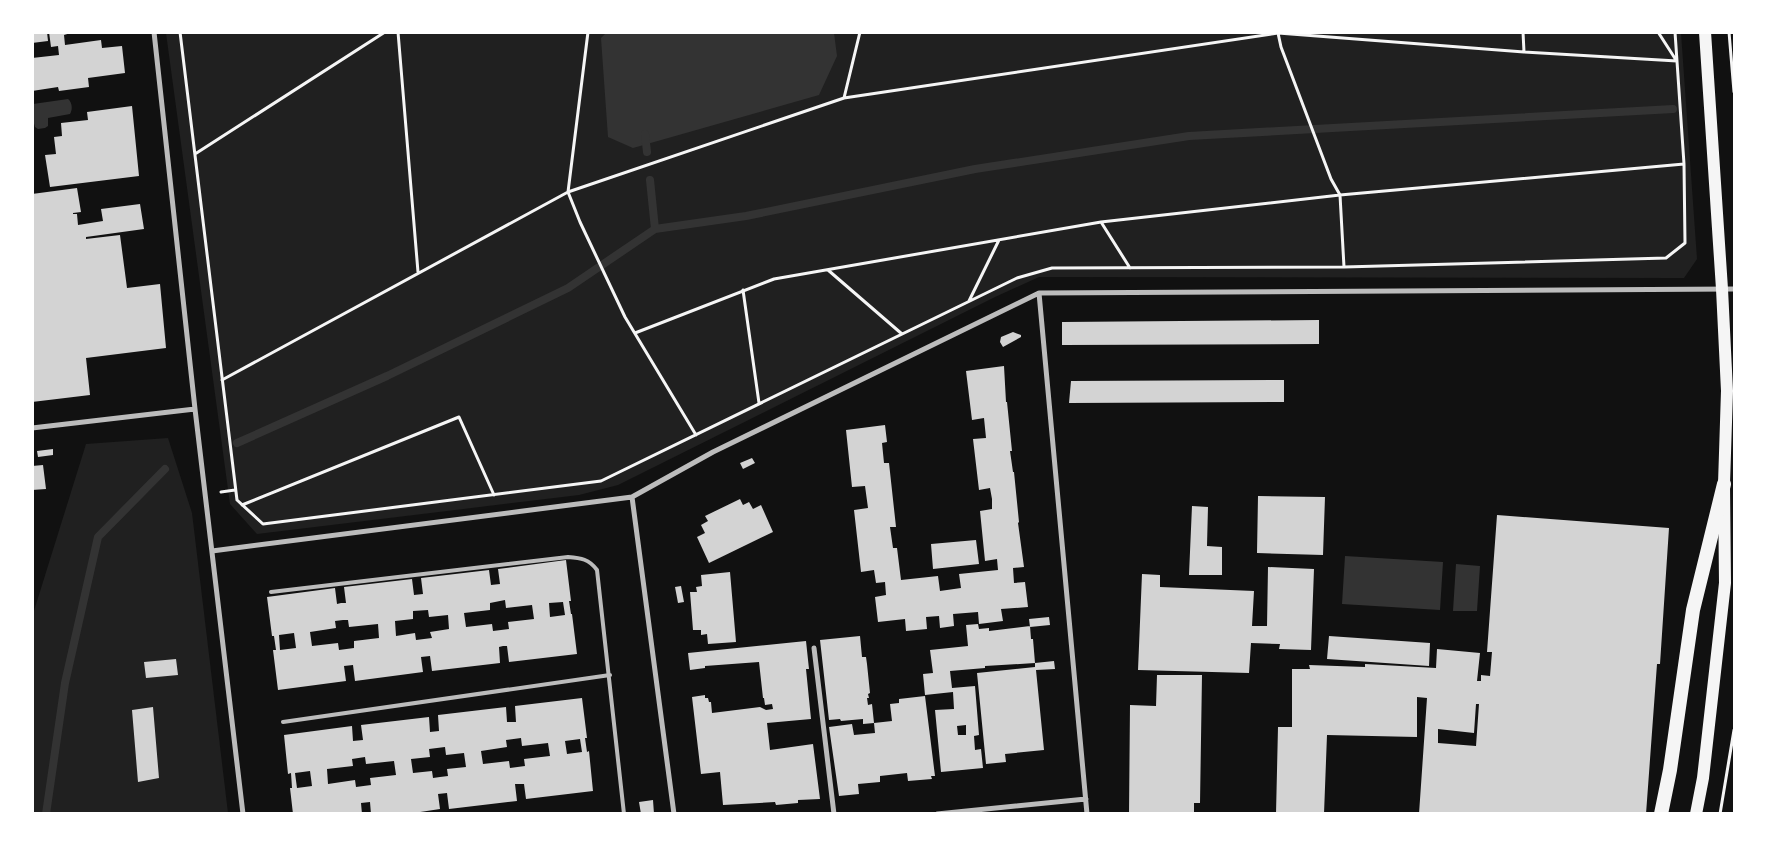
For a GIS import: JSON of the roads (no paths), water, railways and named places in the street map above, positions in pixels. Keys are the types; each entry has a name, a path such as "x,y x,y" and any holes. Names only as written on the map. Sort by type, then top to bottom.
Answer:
{"highway":[{"path":"1662,814 1693,610 1724,484"}],"main road":[{"path":"1696,814 1703,778 1725,583 1724,484 1728,289 1705,32"}],"street":[{"path":"154,32 195,409 243,814"},
{"path":"212,551 632,497 713,452 1039,293 1728,289"},
{"path":"1039,293 1087,814"},
{"path":"32,428 195,409"},
{"path":"632,497 674,814"},
{"path":"814,648 834,814"},
{"path":"938,814 1086,799"}],"lane":[{"path":"272,592 568,557 584,559 592,563 597,570 624,814"},
{"path":"283,722 610,675"}],"waterway":[{"path":"237,443 387,376 568,288 655,229 746,216 975,169 1189,136 1673,109"},
{"path":"645,134 647,152"},
{"path":"650,180 655,229"},
{"path":"46,814 65,683 98,537 165,469"}]}
